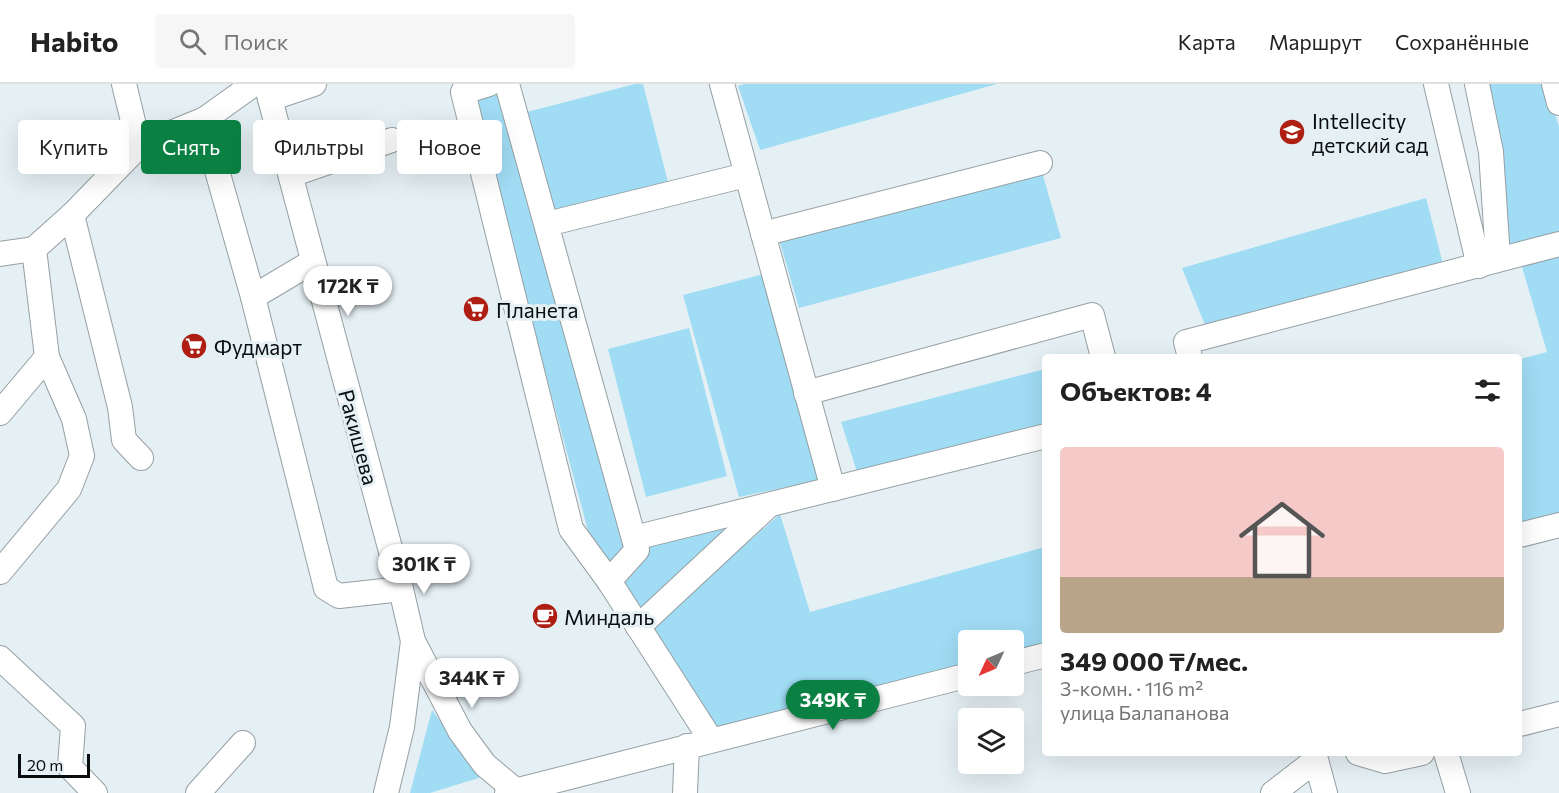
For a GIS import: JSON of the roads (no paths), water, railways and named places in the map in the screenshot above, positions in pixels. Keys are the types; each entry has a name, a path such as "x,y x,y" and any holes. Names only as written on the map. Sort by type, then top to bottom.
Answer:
{"street":[{"path":"124,84 139,146"},
{"path":"0,254 34,249 72,215 139,146 205,119 263,89 314,84"},
{"path":"489,84 463,92 571,529 609,581 711,740"},
{"path":"507,84 637,550 609,581"},
{"path":"722,84 833,489"},
{"path":"1436,84 1488,262"},
{"path":"1477,84 1491,152 1488,262"},
{"path":"1554,84 1559,103"},
{"name":"Ракишева","path":"263,89 291,175 413,641 402,727 386,793"},
{"path":"205,119 206,132 253,297 326,588 339,596 401,589"},
{"path":"291,175 392,140"},
{"path":"763,234 1040,164"},
{"path":"546,225 747,175"},
{"path":"72,215 120,407 124,440 141,458"},
{"path":"1189,354 1186,342 1559,244"},
{"path":"0,572 69,489 82,456 74,419 47,357 34,249"},
{"path":"253,297 312,262"},
{"path":"806,393 1092,315 1102,354"},
{"path":"0,414 47,357"},
{"path":"634,538 1042,437"},
{"path":"638,627 769,505"},
{"path":"1522,534 1559,525"},
{"path":"413,641 460,731 485,765 511,792 958,678"},
{"path":"1024,660 1042,656"},
{"path":"0,658 73,726 70,767 94,793"},
{"path":"1522,723 1559,714"},
{"path":"198,793 243,743"},
{"path":"685,793 687,746"},
{"path":"1273,793 1317,756 1325,793"},
{"path":"1368,756 1385,761 1408,756"},
{"path":"1447,756 1458,793"}],"place":[{"name":"Intellecity детский сад","path":"1292,132"},
{"name":"Планета","path":"476,309"},
{"name":"Фудмарт","path":"194,346"},
{"name":"Миндаль","path":"545,616"}]}
